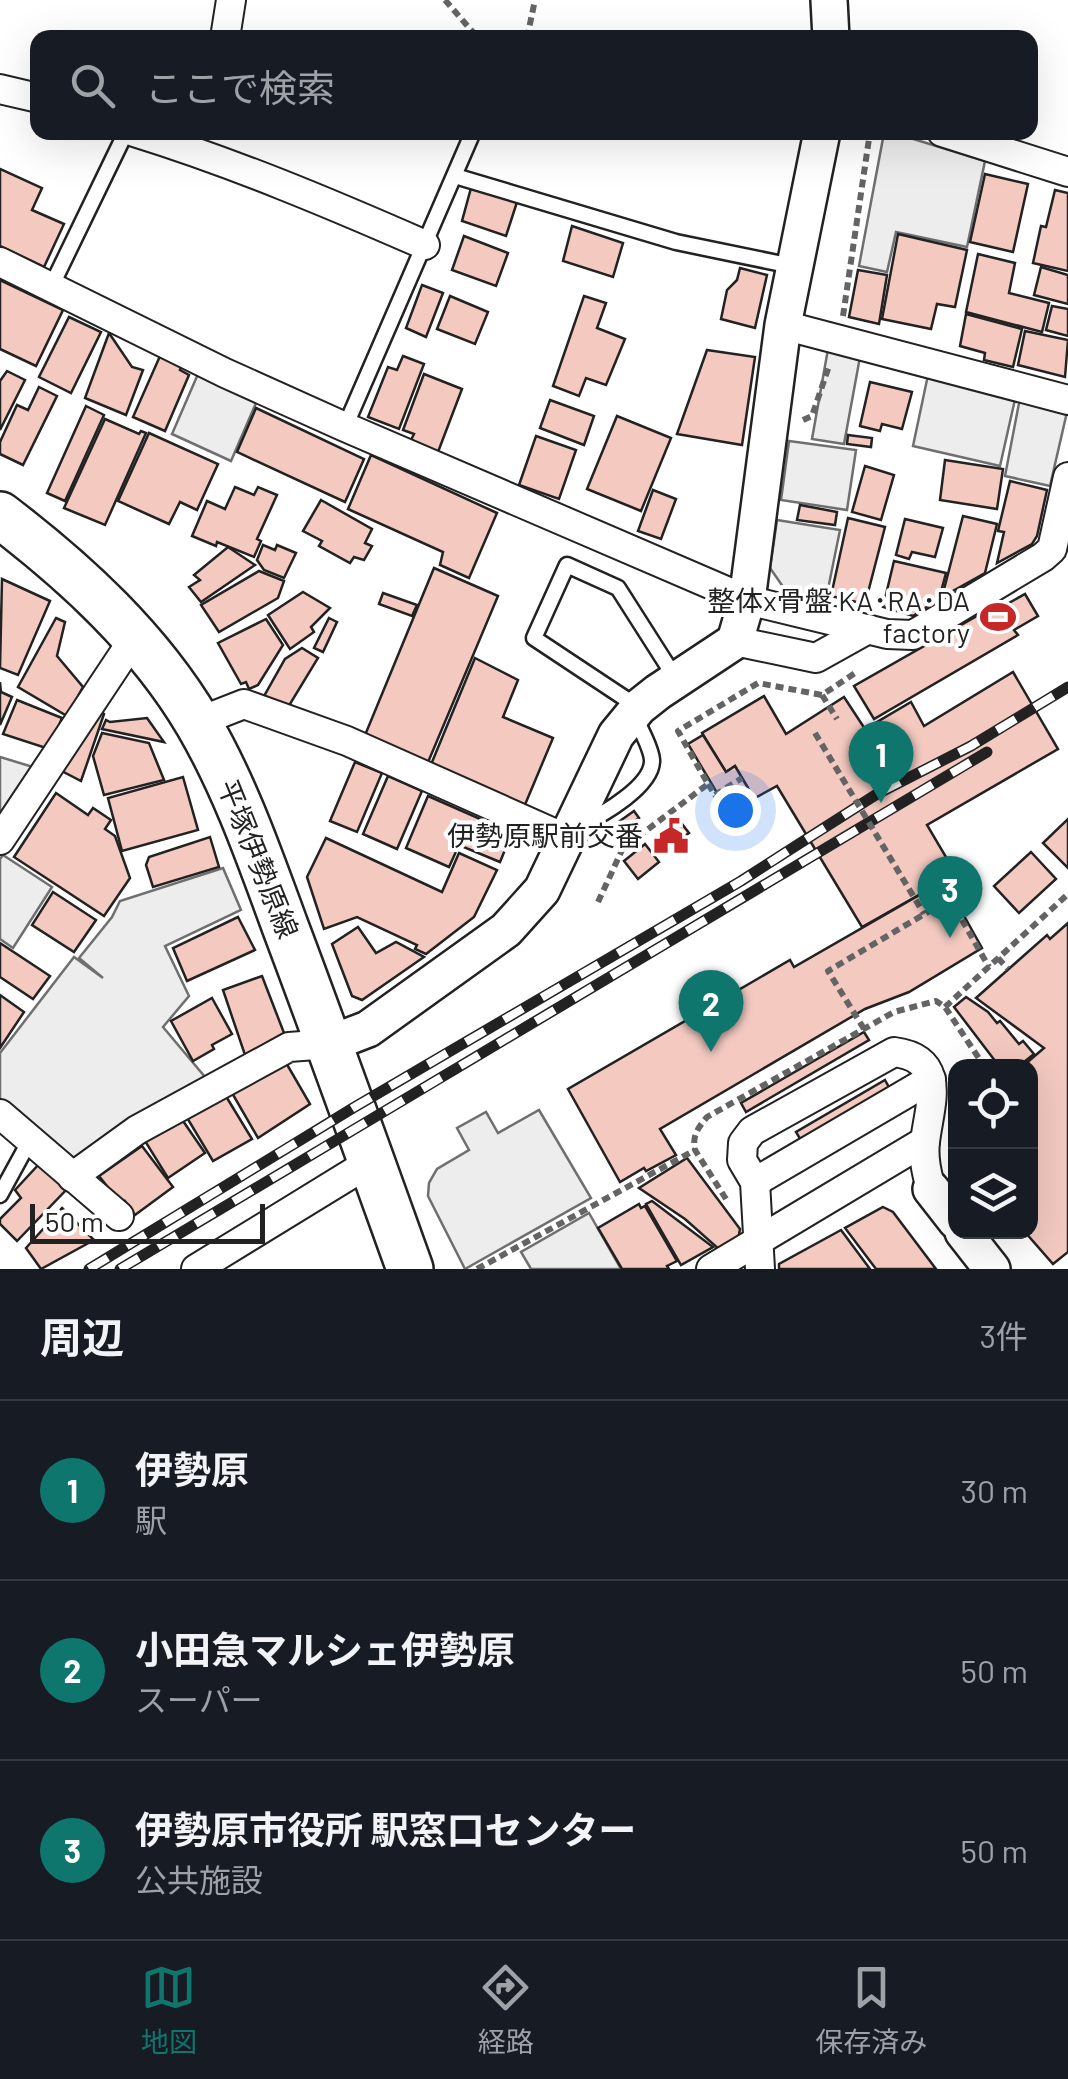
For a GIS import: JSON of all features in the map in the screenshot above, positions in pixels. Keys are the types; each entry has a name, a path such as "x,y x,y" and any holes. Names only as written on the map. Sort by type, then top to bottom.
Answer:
{"main road":[{"name":"平塚伊勢原線","path":"0,515 64,564 135,637 198,722 235,798 410,1269"}],"street":[{"path":"225,30 231,0"},
{"path":"829,0 831,30"},
{"path":"0,88 30,96"},
{"path":"72,1177 137,1130 289,1047 329,1044 368,1029 506,930 542,890 616,735 636,710 735,641 747,600 783,325 820,140"},
{"path":"967,140 1068,172"},
{"path":"201,142 425,245"},
{"path":"0,262 345,427 747,600 887,634 913,635 1044,557 1052,549 1068,477"},
{"path":"783,325 1068,400"},
{"path":"735,641 816,658 868,629"},
{"path":"0,840 135,637"},
{"path":"198,722 244,704 347,741 569,833"},
{"path":"760,1255 754,1182 742,1160 743,1144 752,1131 894,1052 912,1056 931,1079 925,1168 931,1190"},
{"path":"754,1182 931,1079"},
{"path":"0,1114 119,1216"},
{"path":"711,1269 760,1255 925,1141"},
{"path":"196,1269 372,1161"},
{"path":"884,1166 931,1190 948,1212"},
{"path":"968,1239 992,1269"}],"lane":[{"path":"51,287 122,140"},
{"path":"345,427 469,140"},
{"path":"455,176 676,242 794,266"},
{"path":"569,833 601,816 641,784 650,771 652,758 636,710 534,638 567,565 618,588 676,680"},
{"path":"0,1195 30,1140"}],"path":[{"path":"445,0 471,30"},
{"path":"529,30 536,0"},
{"path":"772,417 800,420 812,416 838,341 869,140"},
{"path":"742,778 715,796 678,731 758,683 822,695 913,635"},
{"path":"822,695 837,719"},
{"path":"815,733 924,914"},
{"path":"598,902 623,848 708,784"},
{"path":"946,1007 1068,894"},
{"path":"864,1029 828,970 950,899 989,967"},
{"path":"998,958 1008,970"},
{"path":"477,1269 695,1150"}],"shaded area":[{"path":"883,140 917,140 985,161 967,247 896,232 887,272 859,266"},
{"path":"828,349 860,357 844,444 812,439"},
{"path":"198,374 256,403 231,461 172,434"},
{"path":"928,375 1016,395 1000,466 913,446"},
{"path":"1020,398 1067,412 1050,486 1005,476"},
{"path":"789,441 856,450 847,510 781,500"},
{"path":"777,520 840,530 826,599 786,591 770,568"},
{"path":"0,757 33,767 0,822"},
{"path":"3,855 52,887 13,948 0,939"},
{"path":"223,868 241,910 165,946 189,996 163,1027 205,1077 72,1161 0,1103 0,1053 74,957 103,978 79,958 120,901"},
{"path":"539,1110 591,1198 465,1269 428,1196 429,1183 437,1169 469,1150 457,1128 486,1112 498,1133"},
{"path":"589,1213 621,1269 531,1269 521,1252"}],"building":[{"path":"0,169 42,188 32,210 64,224 44,267 0,246"},
{"path":"985,174 1028,184 1013,252 970,242"},
{"path":"471,188 517,202 506,236 462,221"},
{"path":"1055,190 1068,193 1068,271 1033,263 1041,226 1046,227"},
{"path":"572,226 623,243 613,277 563,261"},
{"path":"898,234 967,250 955,307 937,304 931,329 882,319"},
{"path":"464,236 508,253 496,286 452,270"},
{"path":"978,254 1015,263 1009,293 1049,303 1042,332 966,312"},
{"path":"1041,267 1068,275 1068,304 1034,295"},
{"path":"740,268 767,275 755,328 721,319 727,290 737,280"},
{"path":"858,270 887,275 879,324 849,317"},
{"path":"0,280 63,310 36,366 0,349"},
{"path":"422,285 443,293 426,337 406,328"},
{"path":"450,296 488,312 475,344 437,329"},
{"path":"584,296 606,303 597,328 625,339 606,385 586,378 579,396 553,386"},
{"path":"1052,306 1068,309 1068,336 1046,330"},
{"path":"966,314 1022,329 1013,367 984,360 985,353 960,346"},
{"path":"69,317 101,332 71,393 39,377"},
{"path":"1025,331 1068,340 1065,377 1018,365"},
{"path":"109,333 132,367 143,370 126,415 85,398"},
{"path":"707,350 755,357 742,445 677,434"},
{"path":"160,356 182,365 180,370 189,375 165,431 133,417"},
{"path":"403,356 424,364 399,429 368,417 388,367 397,370"},
{"path":"7,371 25,380 0,430 0,381"},
{"path":"424,374 462,389 438,452 411,440 414,434 403,430"},
{"path":"870,382 912,392 902,429 882,424 880,431 860,426"},
{"path":"39,387 57,396 23,465 0,454 0,442 17,405 28,410"},
{"path":"550,400 594,416 584,445 540,428"},
{"path":"86,406 104,415 65,501 47,493"},
{"path":"256,408 364,459 345,502 237,452"},
{"path":"617,416 671,438 641,511 587,489"},
{"path":"105,419 139,434 146,433 105,525 64,508"},
{"path":"149,433 218,464 197,510 180,502 169,524 118,501"},
{"path":"848,435 872,438 871,447 847,444"},
{"path":"536,436 576,450 559,499 519,485"},
{"path":"371,455 497,513 469,578 440,565 443,552 348,509"},
{"path":"945,460 1003,469 997,509 940,500"},
{"path":"865,466 894,475 881,520 852,512"},
{"path":"1010,481 1047,490 1032,544 997,563 1004,532 998,531"},
{"path":"235,487 254,495 258,487 277,495 257,539 261,541 254,557 192,536 207,501 225,509"},
{"path":"653,490 676,499 661,539 638,531"},
{"path":"321,500 372,529 365,543 372,546 364,560 354,557 350,563 319,546 322,541 303,531"},
{"path":"800,505 837,512 835,525 797,520"},
{"path":"963,516 997,524 985,573 942,597"},
{"path":"848,518 885,527 865,604 831,596"},
{"path":"905,519 943,528 935,557 912,552 909,559 896,555"},
{"path":"263,545 275,550 277,545 296,553 284,578 264,570 257,560"},
{"path":"228,547 255,565 201,602 189,587 200,580 194,575"},
{"path":"894,561 946,573 939,599 913,616 883,607"},
{"path":"434,568 498,596 426,767 363,740"},
{"path":"259,571 284,581 278,598 219,632 201,605"},
{"path":"2,579 50,601 18,675 0,668"},
{"path":"303,592 330,608 311,627 314,632 290,649 268,615"},
{"path":"383,593 417,605 412,616 379,604"},
{"path":"1025,594 1038,616 1014,630 1018,635 874,719 854,686 998,604 1000,608"},
{"path":"56,618 65,622 57,656 83,687 67,716 18,687"},
{"path":"329,618 337,622 323,652 314,648"},
{"path":"266,619 283,645 258,685 249,689 246,682 241,684 218,643"},
{"path":"302,648 318,658 287,709 263,698 285,659"},
{"path":"475,658 518,680 503,717 553,738 524,807 430,767"},
{"path":"1013,672 1058,749 927,825 956,874 862,927 777,786 720,817 715,808 748,788 735,766 726,772 702,733 764,696 786,734 844,697 865,729 911,702 924,726"},
{"path":"0,682 1,692 12,697 0,725"},
{"path":"17,700 62,718 49,749 3,734"},
{"path":"94,707 104,714 81,781 56,768"},
{"path":"147,718 164,742 102,729 106,720"},
{"path":"102,733 149,743 164,780 104,795 93,756"},
{"path":"703,735 726,772 735,766 748,788 723,803 688,744"},
{"path":"355,762 382,773 357,832 330,821"},
{"path":"388,776 422,791 397,849 363,834"},
{"path":"183,777 198,830 122,851 108,798"},
{"path":"56,793 88,815 93,808 111,820 105,829 115,836 130,878 104,916 14,857"},
{"path":"428,796 512,833 500,862 459,845 449,867 406,848"},
{"path":"634,811 639,818 622,830 617,823"},
{"path":"1068,819 1068,868 1043,843"},
{"name":"伊勢原駅前交番","path":"679,820 689,833 663,852 653,839"},
{"path":"210,837 219,867 153,887 146,865 149,857"},
{"path":"326,838 442,892 459,853 497,870 474,917 426,954 415,949 417,945 357,917 324,929 307,877"},
{"path":"645,844 659,862 638,879 624,861"},
{"path":"1031,852 1056,879 1019,913 994,886"},
{"path":"956,874 975,906 963,914 982,948 909,992 865,1009 660,1129 676,1155 620,1182 568,1089 790,960 794,967"},
{"path":"53,892 96,920 74,952 32,925"},
{"path":"238,917 255,950 187,981 173,948"},
{"path":"1068,923 1068,1252 1053,1264 1031,1239 1038,1239 1038,1059 1031,1059 1044,1048 976,998 1047,935 1050,939"},
{"path":"358,927 376,953 396,942 424,957 362,1000 352,996 332,944"},
{"path":"0,943 50,976 33,999 0,977"},
{"path":"262,976 284,1033 245,1055 223,990"},
{"path":"0,995 24,1012 0,1048"},
{"path":"966,997 997,1023 1000,1021 1019,1044 1023,1041 1034,1054 1028,1059 994,1059 954,1007"},
{"path":"212,998 232,1034 193,1061 171,1021"},
{"path":"864,1032 869,1040 746,1112 741,1103"},
{"path":"285,1061 310,1104 258,1138 232,1093"},
{"path":"885,1080 891,1091 802,1142 796,1132"},
{"path":"224,1093 252,1139 213,1161 186,1116"},
{"path":"181,1118 205,1153 168,1178 145,1141"},
{"path":"142,1146 173,1187 135,1215 99,1176"},
{"path":"687,1158 740,1229 738,1240 721,1251 685,1219 639,1188"},
{"path":"40,1163 67,1189 17,1241 0,1224 0,1219 21,1198 15,1190"},
{"path":"652,1201 713,1247 681,1265 646,1204"},
{"path":"639,1204 641,1208 645,1206 677,1261 667,1266 669,1269 622,1269 598,1228"},
{"path":"883,1207 893,1212 936,1269 876,1269 845,1228"},
{"path":"62,1208 94,1240 41,1269 26,1248"},
{"path":"841,1230 870,1269 779,1269 779,1264"}],"railway":[{"path":"89,1269 353,1108 741,881 877,794 971,746 1068,687"},
{"path":"120,1269 987,752"}],"place":[{"name":"整体x骨盤 KA･RA･DA factory","path":"998,617"},
{"name":"伊勢原","path":"881,803"},
{"name":"伊勢原駅前交番","path":"671,836"},
{"name":"伊勢原市役所 駅窓口センター","path":"950,938"},
{"name":"小田急マルシェ伊勢原","path":"711,1052"}]}
